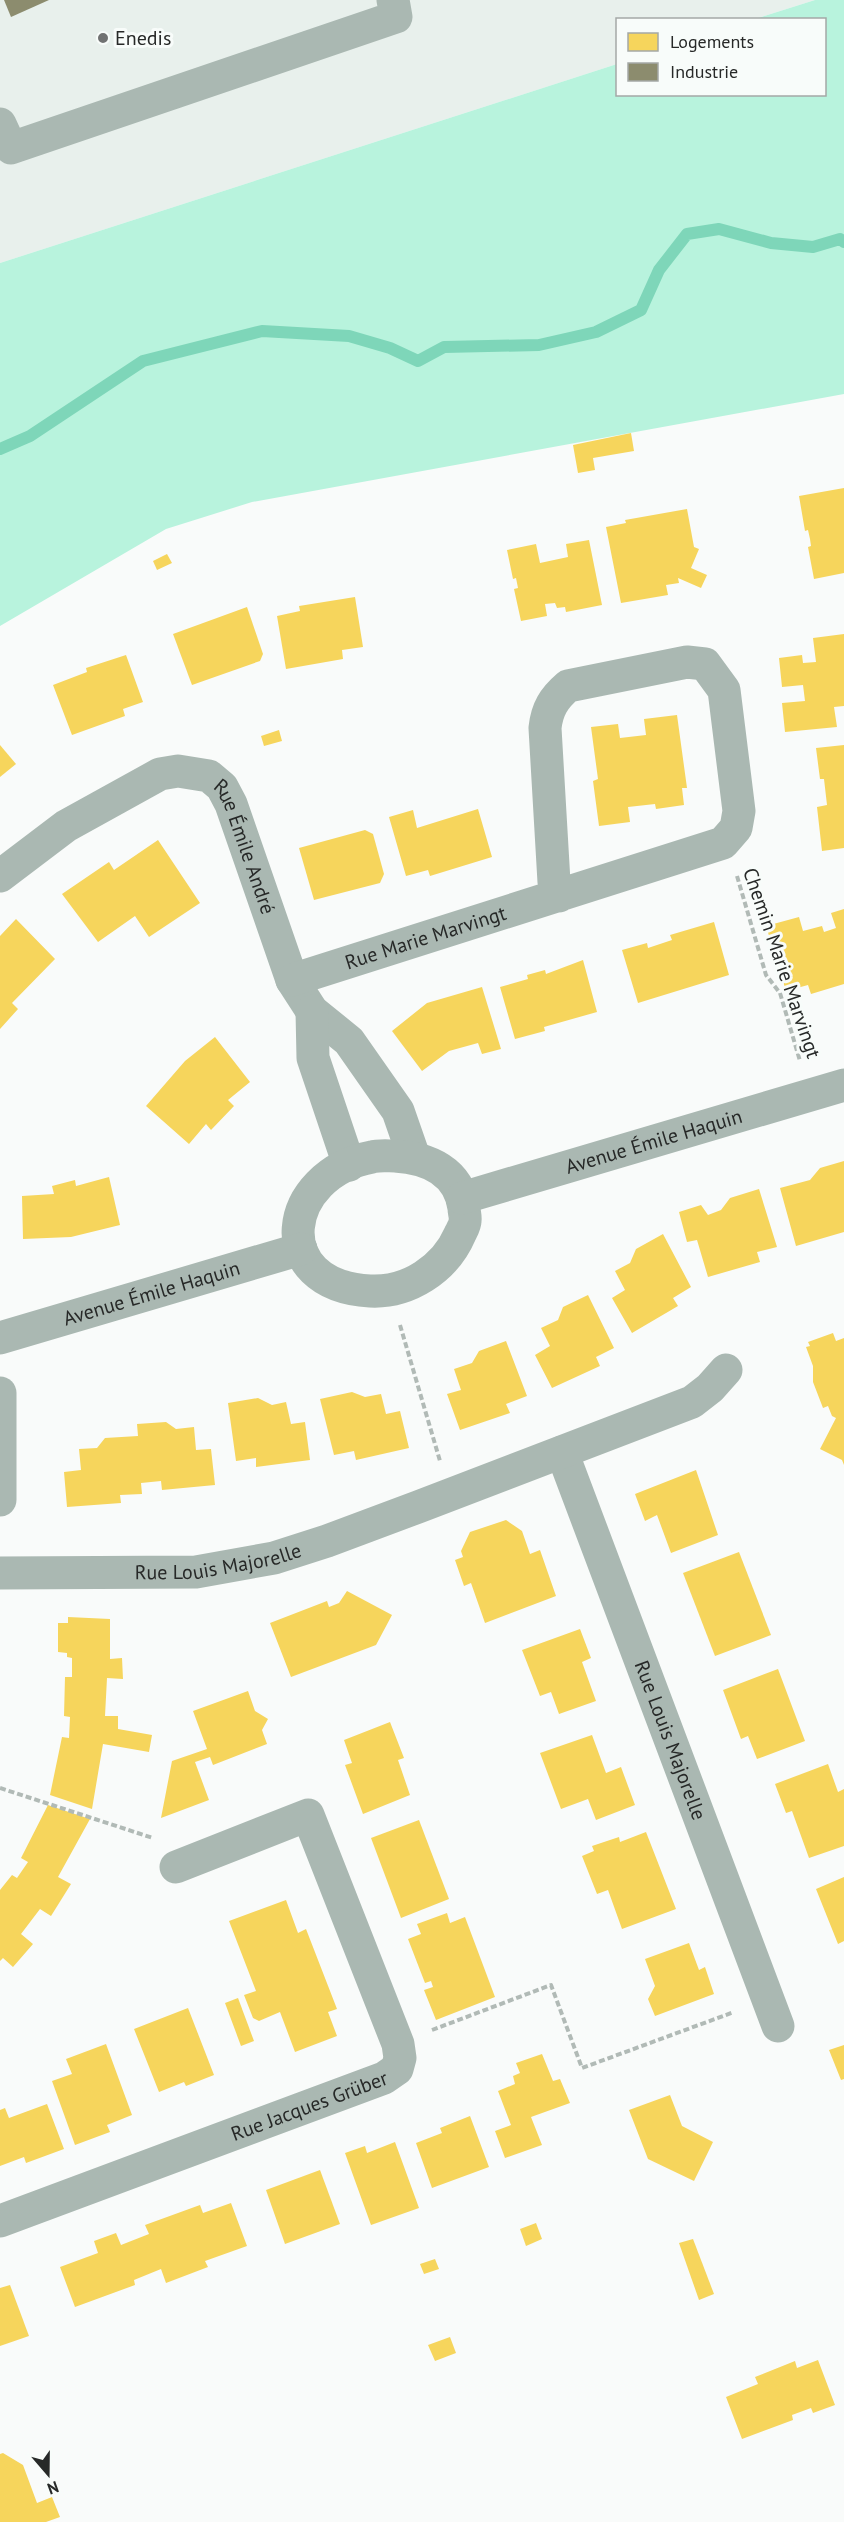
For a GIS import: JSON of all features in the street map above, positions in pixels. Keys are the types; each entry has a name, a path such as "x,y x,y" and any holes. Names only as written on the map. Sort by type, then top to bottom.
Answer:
{"street":[{"path":"0,124 11,148 396,17 393,0"},
{"path":"559,896 554,882 545,728 547,712 557,695 568,686 687,662 705,664 724,690 739,811 736,828 723,843"},
{"name":"Rue Émile André","path":"0,876 66,826 160,774 178,771 209,776 222,787 231,804 292,980 312,1011 349,1041 398,1111 414,1157"},
{"name":"Rue Marie Marvingt","path":"292,980 723,843"},
{"path":"312,1011 313,1058 349,1164"},
{"name":"Avenue Émile Haquin","path":"462,1198 844,1085"},
{"path":"373,1156 414,1157 438,1166 452,1178 462,1198 465,1221 457,1242 446,1258 432,1272 401,1287 371,1291 338,1285 314,1272 302,1249 298,1232 298,1216 312,1192 330,1175 349,1164 373,1156"},
{"name":"Avenue Émile Haquin","path":"0,1338 302,1249"},
{"name":"Rue Louis Majorelle","path":"0,1573 196,1572 274,1558 327,1541 692,1402 710,1388 726,1370"},
{"path":"0,1393 0,1500"},
{"name":"Rue Louis Majorelle","path":"562,1452 773,2013"},
{"name":"Rue Jacques Grüber","path":"0,2221 384,2078 397,2069 400,2058 398,2044 308,1815 176,1867"}],"path":[{"name":"Chemin Marie Marvingt","path":"723,843 740,883 766,975 780,993 811,1093"},
{"path":"399,1321 450,1495"},
{"path":"0,1788 149,1836 158,1841 176,1867"},
{"path":"398,2044 551,1985 582,2068 773,2013"}],"shaded area":[{"path":"0,0 815,0 758,18 616,18 616,64 0,263"}],"green space":[{"path":"815,0 844,0 844,394 252,502 166,529 0,626 0,263 616,64 616,96 826,96 826,18 758,18"}],"building: Logements":[{"path":"631,433 634,451 593,458 595,470 578,473 573,445"},
{"path":"844,488 844,573 814,579 808,547 811,546 810,539 808,530 805,531 799,496"},
{"path":"687,509 694,547 699,549 691,568 707,575 701,588 678,578 679,583 666,585 668,595 621,603 606,527 626,523 625,520"},
{"path":"589,540 602,605 566,612 565,607 557,608 555,603 545,604 547,616 521,621 514,589 518,588 516,578 513,579 507,550 536,544 540,563 568,557 566,544"},
{"path":"167,554 172,563 157,570 153,561"},
{"path":"355,597 363,647 342,650 343,659 286,669 277,616 300,611 299,606"},
{"path":"247,607 263,654 260,661 192,685 173,634"},
{"path":"844,634 844,706 834,707 837,727 785,732 782,703 805,701 803,685 782,687 779,658 802,655 803,663 816,662 813,638"},
{"path":"126,655 143,702 123,709 125,716 72,735 53,685 87,672 86,668"},
{"path":"677,715 687,788 682,788 684,805 656,809 655,804 628,807 630,822 599,826 593,781 598,779 591,727 618,724 620,738 646,735 644,719"},
{"path":"279,730 282,741 264,746 261,736"},
{"path":"0,745 16,764 0,777"},
{"path":"844,745 844,848 822,851 817,807 827,805 824,779 820,779 816,748"},
{"path":"478,809 492,857 430,876 428,870 406,876 389,817 413,810 417,828"},
{"path":"365,830 373,834 384,874 380,883 314,900 299,848"},
{"path":"158,840 200,903 149,937 135,916 98,942 62,894 109,862 114,870"},
{"path":"844,909 844,984 811,994 808,985 786,991 766,926 799,917 803,931 822,926 824,932 836,928 831,913"},
{"path":"16,919 55,959 12,1003 18,1009 0,1029 0,936"},
{"path":"714,922 729,975 638,1003 622,950 647,943 648,948 672,940 670,935"},
{"path":"583,960 597,1012 544,1027 545,1031 515,1039 500,987 528,979 527,975 545,970 546,974"},
{"path":"482,987 501,1049 482,1054 478,1043 449,1051 422,1071 392,1031 427,1003"},
{"path":"215,1037 250,1082 228,1100 234,1106 211,1130 206,1124 189,1144 146,1106 185,1061"},
{"path":"844,1161 844,1232 796,1246 780,1188 810,1180 820,1168"},
{"path":"109,1177 120,1225 71,1237 23,1239 22,1196 54,1194 52,1186 75,1180 76,1186"},
{"path":"759,1189 777,1247 757,1252 760,1262 708,1277 697,1240 687,1242 679,1212 701,1205 708,1215 721,1210 730,1198"},
{"path":"663,1234 691,1287 673,1298 678,1306 632,1333 612,1298 625,1290 615,1271 630,1263 636,1249"},
{"path":"588,1295 614,1348 596,1357 600,1366 552,1388 535,1355 550,1346 541,1328 558,1320 563,1307"},
{"path":"833,1333 836,1341 844,1338 844,1465 842,1460 820,1449 836,1418 832,1416 828,1406 823,1408 813,1382 813,1366 806,1347 810,1346 808,1342"},
{"path":"506,1341 527,1396 506,1404 510,1413 460,1430 447,1394 461,1390 454,1369 472,1363 479,1351"},
{"path":"352,1392 365,1397 381,1394 386,1414 400,1411 409,1448 356,1460 354,1451 334,1455 320,1399"},
{"path":"258,1398 272,1405 286,1402 291,1424 305,1422 310,1460 256,1467 256,1458 236,1461 228,1403"},
{"path":"166,1422 176,1429 194,1427 196,1450 211,1449 215,1485 162,1490 161,1481 141,1483 142,1494 120,1495 121,1503 67,1507 64,1472 81,1470 79,1449 97,1448 105,1438 138,1436 137,1424"},
{"path":"696,1470 718,1535 671,1553 657,1515 645,1521 635,1494"},
{"path":"506,1520 522,1531 530,1554 540,1550 556,1596 485,1623 471,1583 464,1586 455,1560 463,1557 461,1551 470,1532"},
{"path":"739,1552 771,1635 715,1656 683,1573"},
{"path":"347,1591 392,1615 376,1645 291,1677 270,1623 327,1601 329,1607 339,1603"},
{"path":"68,1617 110,1619 110,1659 122,1658 123,1679 107,1678 105,1716 118,1716 118,1729 152,1735 149,1752 103,1744 92,1809 50,1795 62,1737 69,1738 70,1717 64,1716 65,1677 72,1677 72,1658 67,1657 67,1653 58,1652 58,1623 68,1623"},
{"path":"580,1629 591,1658 582,1662 596,1701 559,1714 551,1692 540,1696 522,1650"},
{"path":"778,1669 805,1741 757,1759 748,1736 741,1739 723,1690"},
{"path":"248,1691 255,1711 268,1719 262,1730 267,1744 213,1765 210,1757 195,1762 209,1800 161,1818 172,1761 207,1749 193,1711"},
{"path":"390,1722 404,1758 398,1760 410,1795 363,1814 345,1765 352,1763 344,1740"},
{"path":"592,1735 606,1773 621,1767 635,1805 596,1820 588,1799 561,1809 540,1753"},
{"path":"828,1764 838,1792 844,1789 844,1846 809,1858 792,1811 786,1813 775,1784"},
{"path":"48,1805 90,1819 58,1877 71,1884 51,1916 40,1909 21,1934 33,1944 13,1967 3,1958 0,1961 0,1890 12,1875 17,1878 28,1862 21,1858"},
{"path":"419,1820 449,1899 401,1918 371,1838"},
{"path":"646,1832 676,1909 622,1929 608,1890 597,1894 582,1856 594,1851 592,1846 619,1837 620,1842"},
{"path":"844,1877 844,1941 838,1944 816,1889"},
{"path":"286,1900 298,1933 306,1929 337,2009 328,2012 337,2036 295,2052 280,2012 259,2021 253,2018 244,1995 256,1991 229,1921"},
{"path":"447,1913 450,1923 465,1917 495,1997 436,2020 424,1990 433,1987 431,1981 425,1983 408,1939 421,1934 417,1924"},
{"path":"689,1943 699,1970 705,1967 714,1994 655,2016 648,1999 655,1986 645,1959"},
{"path":"238,1998 254,2041 241,2046 225,2003"},
{"path":"188,2008 214,2075 186,2086 184,2082 159,2092 134,2029"},
{"path":"106,2044 132,2115 107,2125 110,2132 75,2145 52,2081 72,2074 66,2059"},
{"path":"844,2045 844,2079 841,2080 829,2050"},
{"path":"542,2054 553,2081 560,2079 570,2103 531,2117 542,2145 505,2158 495,2131 511,2125 498,2091 515,2084 513,2076 520,2073 516,2063"},
{"path":"670,2095 682,2126 713,2142 694,2181 648,2159 629,2110"},
{"path":"47,2104 64,2149 26,2163 24,2157 0,2166 0,2110 5,2108 9,2118"},
{"path":"470,2116 489,2167 432,2188 416,2143 442,2133 440,2128"},
{"path":"395,2142 419,2208 371,2225 345,2153 365,2146 367,2153"},
{"path":"320,2170 340,2224 285,2244 266,2190"},
{"path":"231,2203 247,2246 205,2261 208,2267 166,2283 161,2269 134,2280 135,2285 75,2307 60,2267 98,2253 94,2241 116,2233 121,2245 149,2234 145,2225 200,2205 203,2213"},
{"path":"536,2223 542,2239 526,2246 520,2229"},
{"path":"693,2239 714,2294 699,2300 679,2243"},
{"path":"435,2259 439,2269 424,2274 420,2264"},
{"path":"10,2285 29,2336 0,2346 0,2288"},
{"path":"450,2337 456,2353 435,2361 428,2345"},
{"path":"818,2360 835,2405 813,2413 811,2408 792,2415 793,2420 742,2439 726,2397 758,2384 755,2377 795,2361 797,2368"},
{"path":"3,2453 23,2465 37,2503 52,2497 60,2517 46,2522 0,2522 0,2454"}],"building: Industrie":[{"path":"4,0 49,0 11,17"}],"waterway":[{"path":"0,449 30,436 143,361 262,331 349,336 390,348 418,361 444,347 539,345 596,332 641,310 659,270 687,234 719,229 771,243 813,247 840,239 844,242"}],"place":[{"name":"Enedis","path":"103,38"}]}
